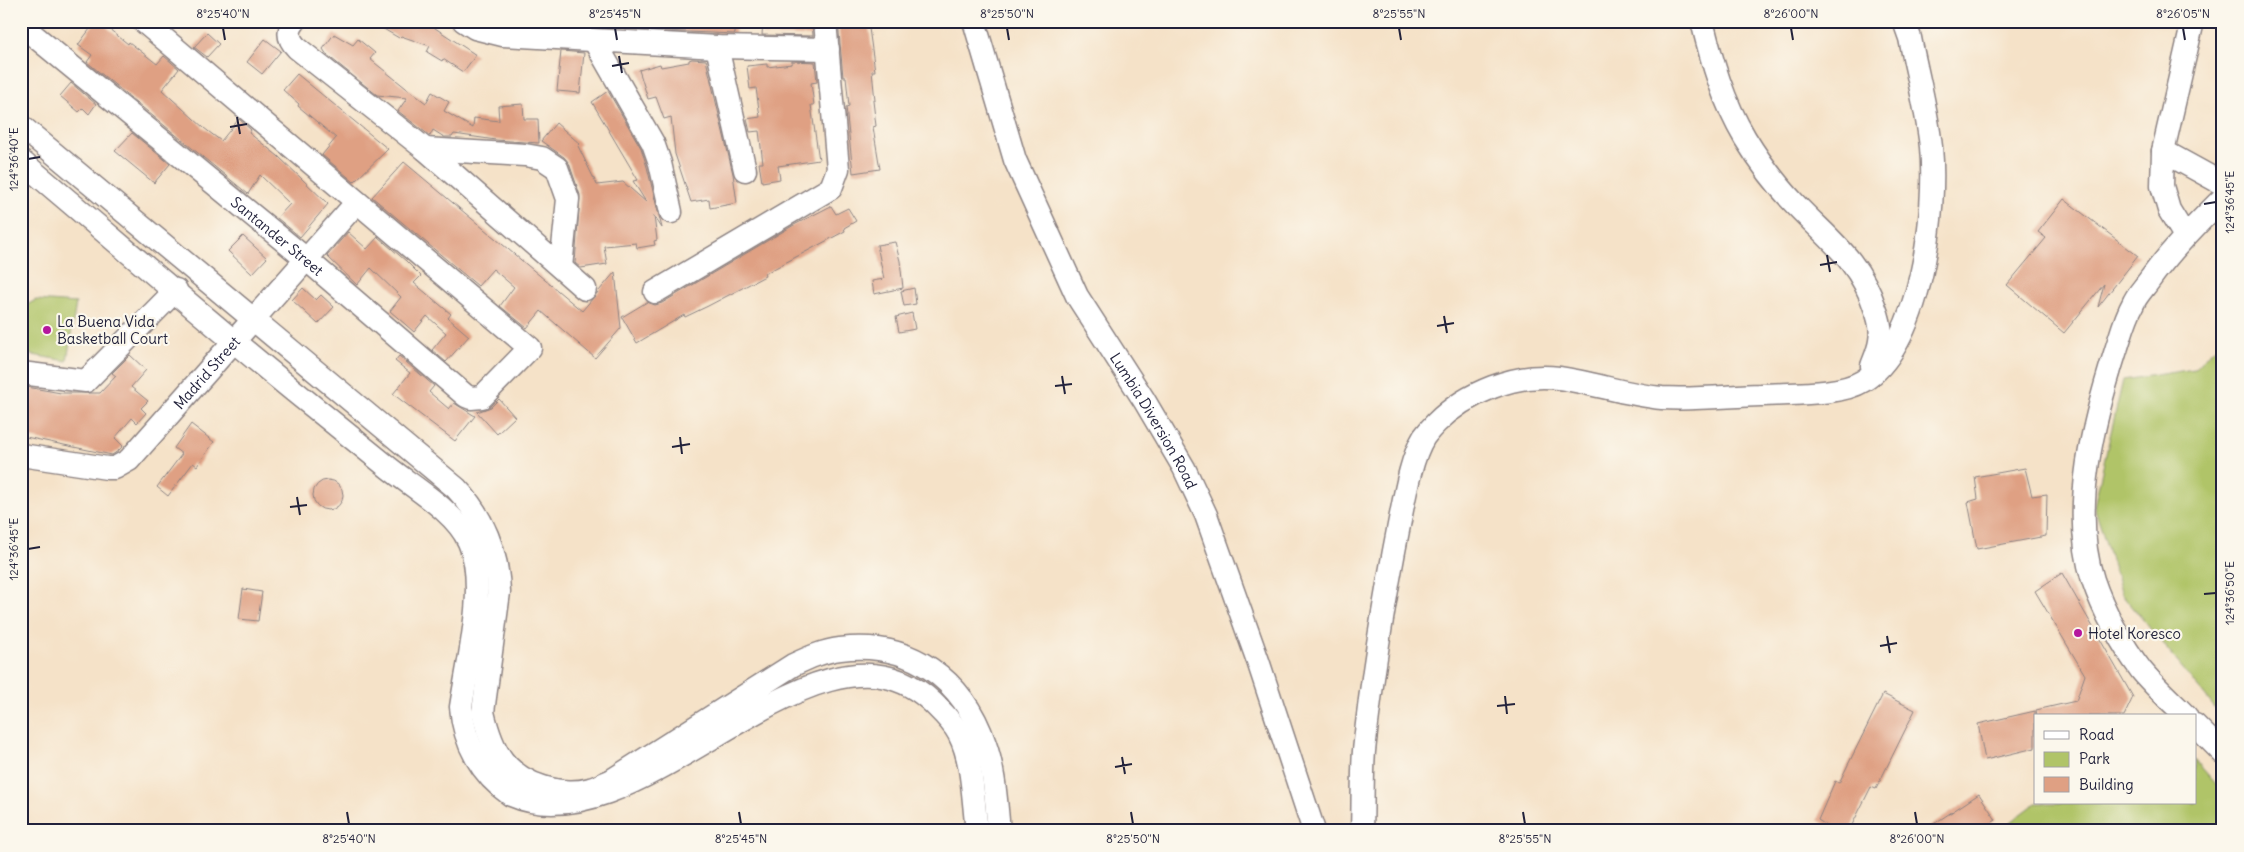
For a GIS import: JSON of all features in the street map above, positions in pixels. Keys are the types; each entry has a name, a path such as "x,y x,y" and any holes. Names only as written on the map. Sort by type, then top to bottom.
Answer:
{"street":[{"path":"143,21 357,202"},
{"path":"295,21 289,35 291,42 297,48 425,149 585,290"},
{"path":"464,21 474,28 488,33 596,42 828,49"},
{"path":"655,292 831,188 838,170 825,21"},
{"name":"Lumbia Diversion Road","path":"974,21 1015,160 1077,296 1144,400 1184,468 1206,515 1258,661 1314,831"},
{"path":"1702,21 1721,88 1730,110 1746,139 1794,203 1848,256 1862,275 1873,300 1880,328 1880,342 1868,376"},
{"path":"1362,831 1364,754 1378,642 1394,554 1416,456 1424,438 1436,423 1470,397 1498,386 1530,378 1558,378 1660,398 1694,399 1835,390 1852,386 1868,376 1888,356 1909,320 1926,250 1932,197 1931,148 1910,38 1904,21"},
{"path":"2185,236 2170,210 2162,186 2164,150 2193,21"},
{"name":"Santander Street","path":"21,25 306,259 471,398 477,398 486,393 530,348 357,202"},
{"path":"596,42 653,143 671,212"},
{"path":"717,47 745,170"},
{"path":"21,126 456,488 470,503 482,522 499,573 499,592 483,712 487,730 497,751 514,773 529,782 551,790 590,789 619,776 793,665 820,654 841,649 871,649 904,654 934,671 959,693 975,720 986,746 994,784 999,831"},
{"path":"425,149 525,155 542,158 556,168 568,199 561,267"},
{"path":"2164,150 2223,184"},
{"path":"21,161 176,290 233,342 437,505 468,540 474,554 478,596 461,707 462,722 476,759 494,781 526,805 552,812 567,813 600,809 625,800 659,782 793,701 823,686 847,680 885,679 906,684 923,693 946,715 959,734 970,773 977,831"},
{"path":"2184,714 2141,670 2107,613 2087,556 2084,527 2085,494 2096,419 2133,304 2159,266 2185,236 2223,198"},
{"name":"Madrid Street","path":"21,456 106,468 122,465 134,455 357,202"},
{"path":"21,373 82,382 90,379 176,290"},
{"path":"389,468 404,446"},
{"path":"2196,726 2223,753"}],"green space":[{"name":"La Buena Vida Basketball Court","path":"36,300 76,303 67,361 21,353 21,308"},
{"path":"2223,339 2223,718 2122,594 2094,506 2123,380 2194,369"},
{"path":"2196,761 2223,792 2223,831 1999,831 2035,804 2196,804"}],"building":[{"path":"96,21 99,21 128,44 129,42 157,64 164,56 179,69 162,90 204,128 221,141 239,119 251,130 249,133 278,156 328,204 300,237 277,218 290,204 260,175 248,194 87,62 92,55 78,45"},
{"path":"370,21 436,21 432,26 476,55 463,72 443,59 442,61 427,52 430,46 401,36 399,38"},
{"path":"556,21 596,21 596,27 556,25"},
{"path":"664,21 736,21 735,34 664,31"},
{"path":"763,21 812,21 813,36 762,35"},
{"path":"838,21 868,21 875,71 872,71 876,126 873,127 880,169 853,173 846,107 849,106 846,77 843,77"},
{"path":"207,33 219,44 207,57 194,47"},
{"path":"334,34 353,45 358,39 375,53 370,59 406,88 426,103 432,92 449,102 444,111 473,128 474,118 499,121 498,106 523,104 524,119 538,119 539,143 496,140 454,134 452,137 444,137 433,130 430,136 398,111 407,98 377,95 327,55 323,49"},
{"path":"265,39 281,51 262,74 247,62"},
{"path":"561,51 584,53 580,93 557,91"},
{"path":"692,59 706,60 733,174 737,203 710,208 709,199 691,202 675,154 671,117 664,119 656,97 648,99 639,70 660,64 661,67 689,62"},
{"path":"792,61 815,62 817,82 811,83 814,105 811,105 819,160 778,166 780,179 762,182 759,163 763,163 759,131 750,132 747,119 760,117 756,88 750,89 747,66 767,64 767,67 792,64"},
{"path":"297,74 388,149 354,182 322,155 336,138 298,106 299,104 283,90"},
{"path":"71,83 96,104 89,114 83,108 79,112 60,96"},
{"path":"608,91 641,148 662,228 654,216 657,240 654,241 655,245 637,248 636,243 604,246 607,264 581,268 575,263 580,195 569,163 564,157 541,141 556,123 580,144 578,146 597,185 623,182 646,202 633,181 638,180 592,102"},
{"path":"132,133 170,164 154,183 115,151"},
{"path":"404,162 582,311 615,272 621,328 595,358 541,311 527,328 500,306 514,287 493,269 478,286 372,197"},
{"path":"2064,199 2138,256 2098,307 2104,284 2064,333 2007,285 2046,238 2038,232"},
{"path":"831,206 836,214 848,208 856,221 844,228 845,231 764,274 765,276 708,306 685,317 684,315 637,343 622,317 647,302 655,305 662,303 794,225"},
{"path":"348,232 367,249 378,237 406,261 421,276 414,283 451,314 448,318 469,336 446,362 432,350 446,333 427,316 414,332 390,311 401,297 371,268 357,285 327,256"},
{"path":"243,236 267,258 252,274 228,251"},
{"path":"895,242 900,261 903,288 874,294 872,281 884,279 877,245"},
{"path":"303,288 316,300 321,295 334,307 318,324 292,300"},
{"path":"914,288 916,304 904,306 901,291"},
{"path":"912,313 915,329 899,332 896,317"},
{"path":"130,355 146,370 131,387 148,401 141,408 146,413 137,423 132,418 115,438 123,446 118,451 112,455 21,436 21,386 61,393 100,393 116,376 112,373"},
{"path":"399,356 434,386 429,392 449,409 454,403 475,416 455,441 393,394 410,373 395,361"},
{"path":"499,399 515,417 497,434 477,412 491,407"},
{"path":"191,424 214,442 197,466 193,463 168,496 157,487 182,454 174,448"},
{"path":"2025,468 2032,496 2047,494 2046,536 1977,549 1968,502 1978,499 1975,477"},
{"path":"328,480 338,485 343,495 338,505 328,510 318,505 313,495 318,485"},
{"name":"Hotel Koresco","path":"2062,573 2133,697 2125,714 2037,714 2036,710 2076,701 2085,675 2035,591"},
{"path":"243,589 262,592 258,621 239,619"},
{"path":"1883,694 1915,710 1876,789 1871,787 1849,831 1835,831 1818,820 1835,781 1839,783"},
{"path":"2035,711 2034,748 1985,760 1978,724"},
{"path":"1979,794 1996,820 1979,831 1923,831"}],"place":[{"name":"La Buena Vida Basketball Court","path":"47,330"},
{"name":"Hotel Koresco","path":"2078,633"}]}
